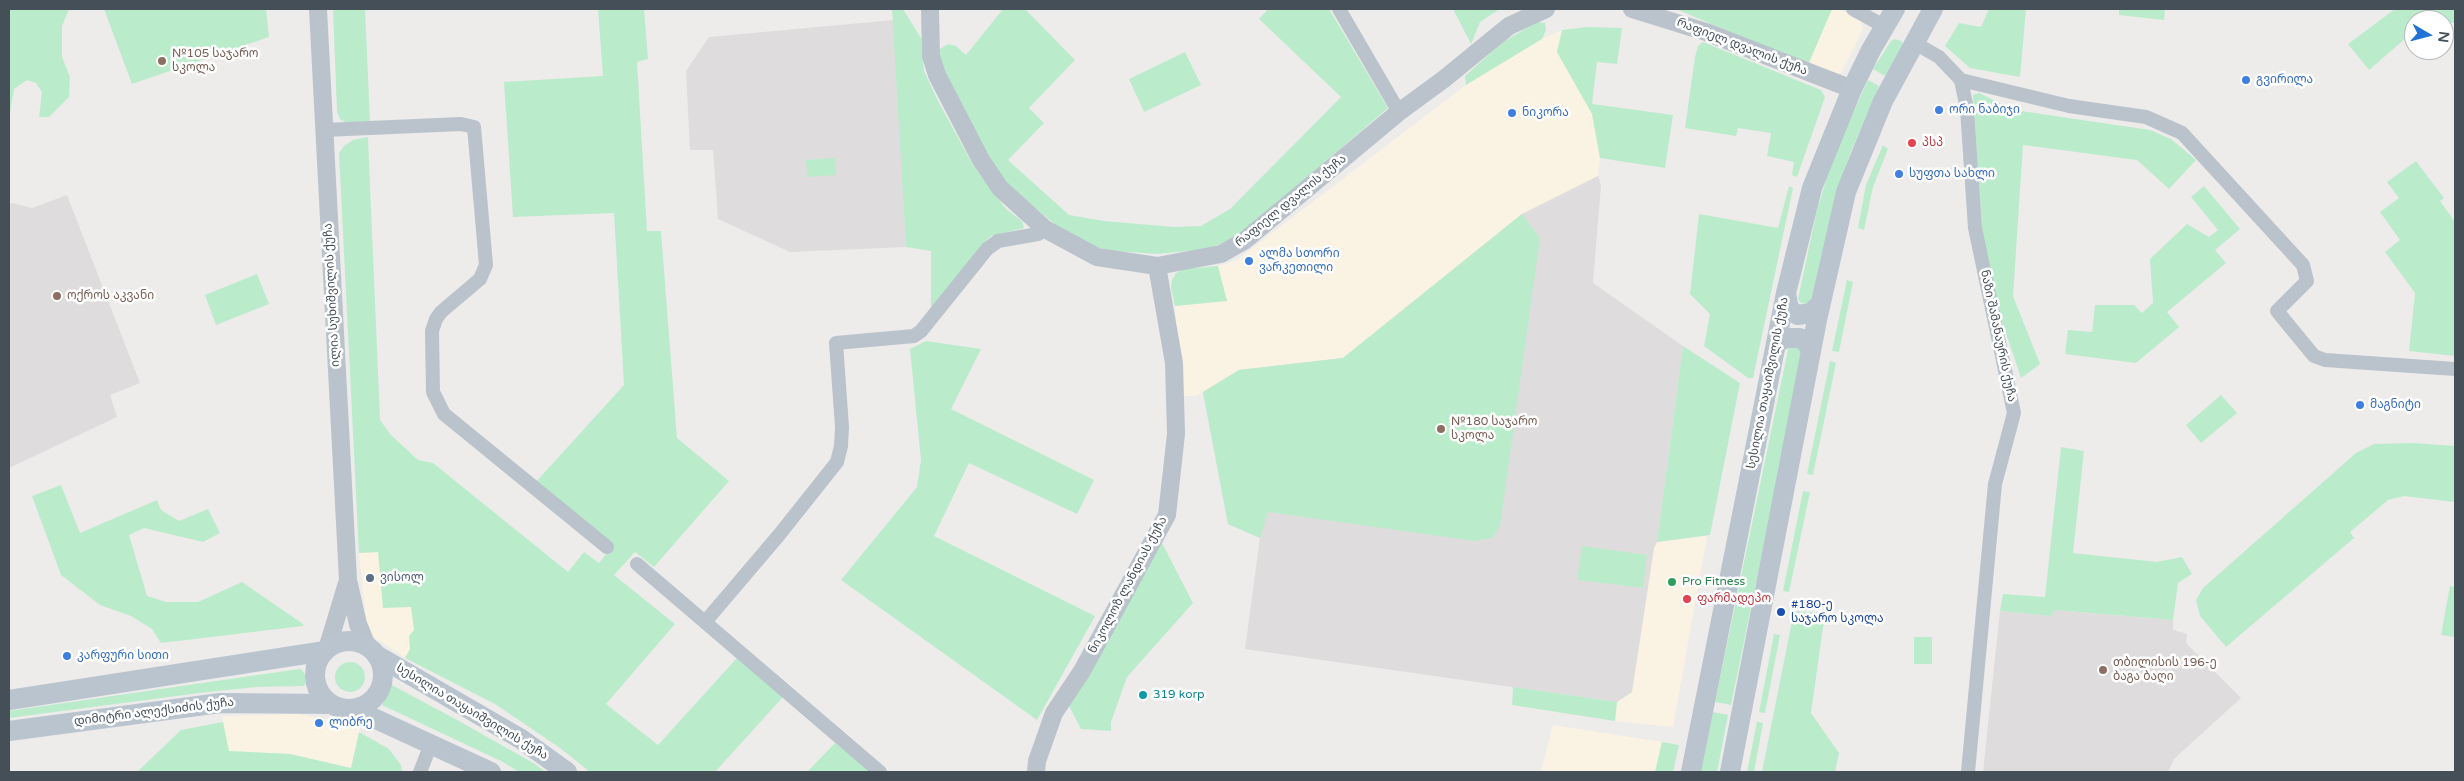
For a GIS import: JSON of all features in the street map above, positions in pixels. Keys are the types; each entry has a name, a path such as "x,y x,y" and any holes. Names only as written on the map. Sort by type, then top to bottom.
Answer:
{"main road":[{"name":"სესილია თაყაიშვილის ქუჩა","path":"1691,772 1786,293 1812,188 1852,89 1884,26 1895,9"},
{"path":"1902,9 1906,18 1914,22 1928,15"},
{"path":"1730,772 1820,303 1846,192 1883,101 1928,15"},
{"path":"1884,26 1913,42"},
{"path":"1786,293 1791,311 1798,315 1811,313 1820,303"},
{"path":"1776,343 1786,338 1800,338 1806,342 1811,351"},
{"path":"9,700 156,679 326,650 346,641 372,651 383,673 382,683 372,700 354,709"},
{"path":"326,650 318,661 315,673 316,685 322,696 331,704 338,708 354,709 491,772"},
{"name":"სესილია თაყაიშვილის ქუჩა","path":"372,651 521,739 567,772"},
{"name":"დიმიტრი ალექსიძის ქუჩა","path":"9,731 220,703 331,704"}],"street":[{"name":"ილია სუხიშვილის ქუჩა","path":"318,9 348,580 358,624 372,651"},
{"name":"რაფიელ დვალის ქუჩა","path":"930,9 931,56 936,75 976,151 1000,188 1045,230 1097,257 1157,266 1221,254 1244,241 1399,112 1444,79 1509,26 1546,9"},
{"path":"1339,9 1399,112"},
{"name":"რაფიელ დვალის ქუჩა","path":"1632,9 1706,32 1852,89"},
{"path":"1853,9 1884,26"},
{"path":"1913,42 1939,57 1961,80 2069,106 2146,117 2182,133 2303,265 2307,282 2278,311 2314,356 2325,360 2455,369"},
{"name":"ნაზი შამანაურის ქუჩა","path":"1961,80 1967,109 1976,228 2014,413 1995,484 1968,772"},
{"path":"324,130 461,124 474,127 486,265 480,279 441,312 436,319 432,331 433,392 444,414 607,547"},
{"path":"705,622 779,535 837,462 841,446 842,427 836,343 914,336 921,331 987,249 998,241 1038,234 1045,230"},
{"name":"ნიკოლოზ ლანდიას ქუჩა","path":"1036,772 1037,761 1054,713 1082,671 1167,515 1176,434 1174,363 1157,266"},
{"path":"637,564 880,772"},
{"name":"ილია სუხიშვილის ქუჩა","path":"326,650 348,580"},
{"path":"420,772 431,744"}],"shaded area":[{"path":"1832,9 1840,9 1861,21 1863,29 1841,73 1832,74 1808,65"},
{"path":"894,20 906,247 790,252 718,219 713,150 690,150 686,71 709,37"},
{"path":"1562,30 1557,52 1592,114 1600,158 1598,176 1522,214 1343,358 1239,370 1196,396 1180,396 1175,306 1224,301 1218,266 1237,260 1471,81 1542,39"},
{"name":"№180 საჯარო სკოლა","path":"1598,176 1601,185 1593,283 1683,346 1657,542 1654,548 1632,692 1617,702 1245,649 1260,538 1228,524 1203,392 1239,370 1343,358 1522,214"},
{"name":"ოქროს აკვანი","path":"67,195 140,383 110,395 117,417 9,468 9,205 12,203 32,208"},
{"path":"1707,536 1673,727 1615,721 1617,702 1632,692 1654,548 1657,542"},
{"path":"378,552 411,607 414,630 409,641 411,649 406,658 375,638 367,629 359,553"},
{"name":"თბილისის 196-ე ბაგა ბაღი","path":"2055,610 2173,620 2173,630 2187,634 2186,643 2241,698 2174,759 2168,772 1983,772 2000,611 2051,616"},
{"path":"296,714 361,725 352,768 290,754 228,751 222,716"},
{"path":"1553,725 1662,742 1655,772 1541,772"}],"green space":[{"path":"9,9 69,9 62,26 62,57 70,77 69,97 49,117 39,117 42,92 36,83 27,80 14,89 9,119"},
{"name":"№105 საჯარო სკოლა","path":"104,9 266,9 269,37 132,84"},
{"path":"333,9 365,9 370,122 347,123 340,119 337,111"},
{"path":"598,9 644,9 648,59 637,62 647,231 661,231 677,438 729,481 654,567 635,552 614,575 675,624 606,704 658,745 737,658 783,697 715,772 590,772 560,748 495,704 405,658 410,649 409,636 414,630 411,607 383,608 378,552 359,553 339,153 344,146 353,140 368,137 380,420 391,435 418,460 433,463 568,572 584,552 599,563 607,553 535,483 624,385 614,213 513,217 504,82 603,76"},
{"path":"892,9 903,9 921,38 924,71 973,165 1006,209 1022,221 1024,228 991,236 980,246 931,317 931,251 906,247"},
{"path":"1003,9 1025,9 1075,60 1029,108 1044,123 1008,160 1069,215 1104,221 1174,227 1201,226 1230,209 1341,97 1259,19 1268,9 1329,9 1388,108 1237,237 1208,249 1157,254 1114,251 1094,247 1063,231 1012,189 998,173 946,77 940,60 940,49 948,44 956,46 966,55"},
{"path":"1453,9 1500,9 1480,22 1471,44"},
{"path":"1676,9 1832,9 1808,65"},
{"path":"1989,9 2026,9 2020,77 1970,68 1945,46 1959,23 1981,27"},
{"path":"2119,9 2165,9 2164,20 2119,15"},
{"path":"2395,9 2455,9 2455,23 2454,10 2404,10 2404,40 2369,70 2348,44"},
{"path":"1537,22 1545,23 1546,30 1542,39 1466,85 1465,76 1503,42"},
{"path":"1587,27 1622,28 1617,64 1597,62 1592,104 1673,115 1665,168 1600,158 1592,114 1557,52 1562,30"},
{"path":"1895,39 1903,44 1885,76 1873,69 1891,41"},
{"path":"1703,42 1821,90 1825,97 1797,177 1792,175 1794,162 1767,156 1771,133 1738,128 1736,136 1685,128 1695,57 1698,46"},
{"path":"1185,52 1201,85 1144,112 1129,79"},
{"path":"1868,80 1879,86 1850,154 1839,187 1814,300 1809,304 1801,303 1798,299 1817,210 1839,144"},
{"path":"1979,93 2014,110 2150,130 2171,139 2196,160 2169,189 2137,160 2023,145 2013,296 2040,364 2021,378 1989,282 1983,243 1973,95"},
{"path":"1883,145 1888,149 1873,187 1864,230 1858,228 1866,185"},
{"path":"835,158 836,175 808,177 806,160"},
{"path":"2416,161 2444,198 2440,201 2455,222 2455,356 2409,351 2415,293 2385,252 2400,240 2380,212 2399,198 2387,182"},
{"path":"1789,186 1793,188 1753,378 1748,378 1704,346 1710,314 1690,294 1699,214 1778,228"},
{"path":"2204,186 2240,229 2215,250 2226,263 2167,312 2179,327 2136,363 2065,354 2068,330 2092,332 2095,305 2134,305 2142,313 2153,303 2150,259 2187,224 2209,237 2218,230 2191,197"},
{"path":"1522,214 1540,238 1500,526 1492,538 1475,541 1268,512 1260,538 1228,524 1203,392 1239,370 1343,358"},
{"path":"1218,266 1227,301 1175,306 1171,288 1172,280 1176,273 1184,269"},
{"path":"257,274 269,304 216,325 205,295"},
{"path":"1847,280 1853,282 1839,352 1832,351"},
{"path":"926,341 981,349 951,409 1094,480 1077,514 969,463 934,536 1095,616 1037,720 841,580 917,487 921,460 910,349"},
{"path":"1789,345 1804,349 1731,705 1715,702"},
{"path":"1683,346 1740,383 1710,535 1657,542"},
{"path":"1830,361 1836,363 1813,475 1807,474"},
{"path":"2221,395 2237,413 2201,443 2186,425"},
{"path":"2412,443 2455,446 2455,502 2404,496 2388,500 2350,532 2354,538 2226,647 2200,616 2196,600 2203,588 2356,453 2374,444"},
{"path":"2061,447 2084,451 2073,553 2157,562 2182,557 2192,574 2178,583 2173,620 2055,610 2051,616 2000,611 2003,594 2045,597"},
{"path":"61,485 80,533 157,500 161,510 179,521 208,509 220,533 203,542 144,528 129,535 147,596 166,602 198,602 242,582 303,624 303,626 161,643 152,629 131,616 100,605 61,575 32,496"},
{"path":"1803,491 1810,492 1789,592 1783,591"},
{"path":"1162,543 1193,603 1127,677 1111,722 1111,731 1081,729 1068,704"},
{"path":"1582,546 1647,555 1643,588 1577,580"},
{"path":"2450,586 2455,587 2455,637 2441,635"},
{"path":"1794,611 1825,613 1811,713 1839,753 1835,772 1762,772"},
{"path":"1774,634 1780,635 1765,713 1759,712"},
{"path":"1914,637 1932,637 1932,664 1914,664"},
{"path":"350,662 361,666 365,677 361,688 350,692 339,688 335,677 339,666"},
{"path":"302,670 307,678 304,686 257,687 207,692 9,718 9,711"},
{"path":"390,684 535,764 545,772 519,772 503,762 382,705"},
{"path":"1513,687 1617,702 1615,721 1512,705"},
{"path":"1713,712 1728,715 1717,772 1701,772"},
{"path":"223,722 229,751 290,754 351,768 359,732 389,749 401,765 402,772 137,772 181,730"},
{"path":"1757,722 1763,723 1754,772 1747,772"},
{"path":"1662,742 1679,745 1673,772 1655,772"},
{"path":"835,743 872,772 807,772"}],"place":[{"name":"№105 საჯარო სკოლა","path":"162,61"},
{"name":"გვირილა","path":"2246,80"},
{"name":"ორი ნაბიჯი","path":"1939,110"},
{"name":"ნიკორა","path":"1512,113"},
{"name":"პსპ","path":"1912,143"},
{"name":"სუფთა სახლი","path":"1899,174"},
{"name":"ალმა სთორი ვარკეთილი","path":"1249,261"},
{"name":"ოქროს აკვანი","path":"57,296"},
{"name":"მაგნიტი","path":"2360,405"},
{"name":"№180 საჯარო სკოლა","path":"1441,429"},
{"name":"ვისოლ","path":"370,578"},
{"name":"Pro Fitness","path":"1672,582"},
{"name":"ფარმადეპო","path":"1687,599"},
{"name":"#180-ე საჯარო სკოლა","path":"1781,612"},
{"name":"კარფური სითი","path":"67,656"},
{"name":"თბილისის 196-ე ბაგა ბაღი","path":"2103,670"},
{"name":"319 korp","path":"1143,695"},
{"name":"ლიბრე","path":"319,723"}]}
